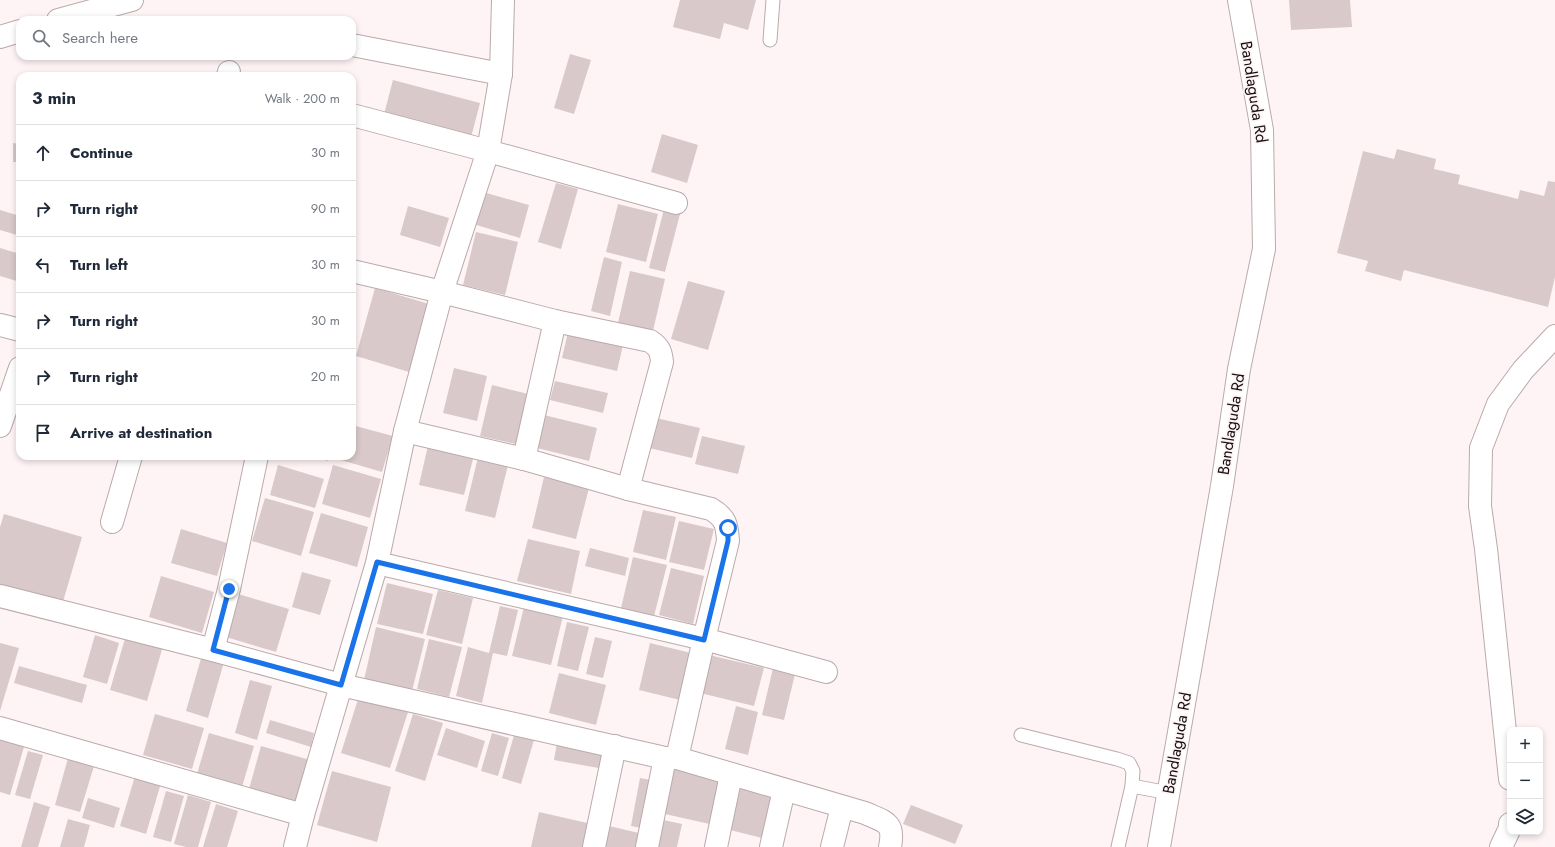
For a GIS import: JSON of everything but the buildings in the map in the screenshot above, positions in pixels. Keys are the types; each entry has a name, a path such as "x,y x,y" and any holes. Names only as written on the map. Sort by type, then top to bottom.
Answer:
{"street":[{"path":"73,16 132,0"},
{"path":"295,847 377,562 405,431 442,292 488,151 501,74 503,0"},
{"name":"Bandlaguda Rd","path":"1159,847 1222,486 1239,369 1264,249 1262,130 1240,0"},
{"path":"0,37 16,32"},
{"path":"356,46 501,74"},
{"path":"356,116 676,203"},
{"path":"356,272 555,321 650,341 657,346 662,353 662,362 628,489"},
{"path":"524,459 555,321"},
{"path":"0,325 16,329"},
{"path":"1508,763 1486,549 1480,506 1481,448 1498,404 1523,370 1555,336"},
{"path":"0,426 16,380"},
{"path":"405,431 524,459 628,489 711,509 722,515 728,528 728,541 704,640 647,847"},
{"path":"112,522 130,460"},
{"path":"213,650 229,589 256,460"},
{"path":"377,562 704,640 826,672"},
{"path":"0,596 213,650 341,685 671,758 865,813 885,822 891,828 892,835 890,847"},
{"path":"0,728 303,815"},
{"path":"594,847 615,746"},
{"path":"716,847 731,775"},
{"path":"772,847 784,790"},
{"path":"832,847 842,807"},
{"path":"1501,847 1507,834"}],"lane":[{"path":"770,40 773,0"},
{"path":"1021,735 1129,763 1133,771 1132,786 1118,847"},
{"path":"1132,786 1169,793"}],"route":[{"path":"229,589 213,650 341,685 377,562 704,640 728,541 728,528"}]}
